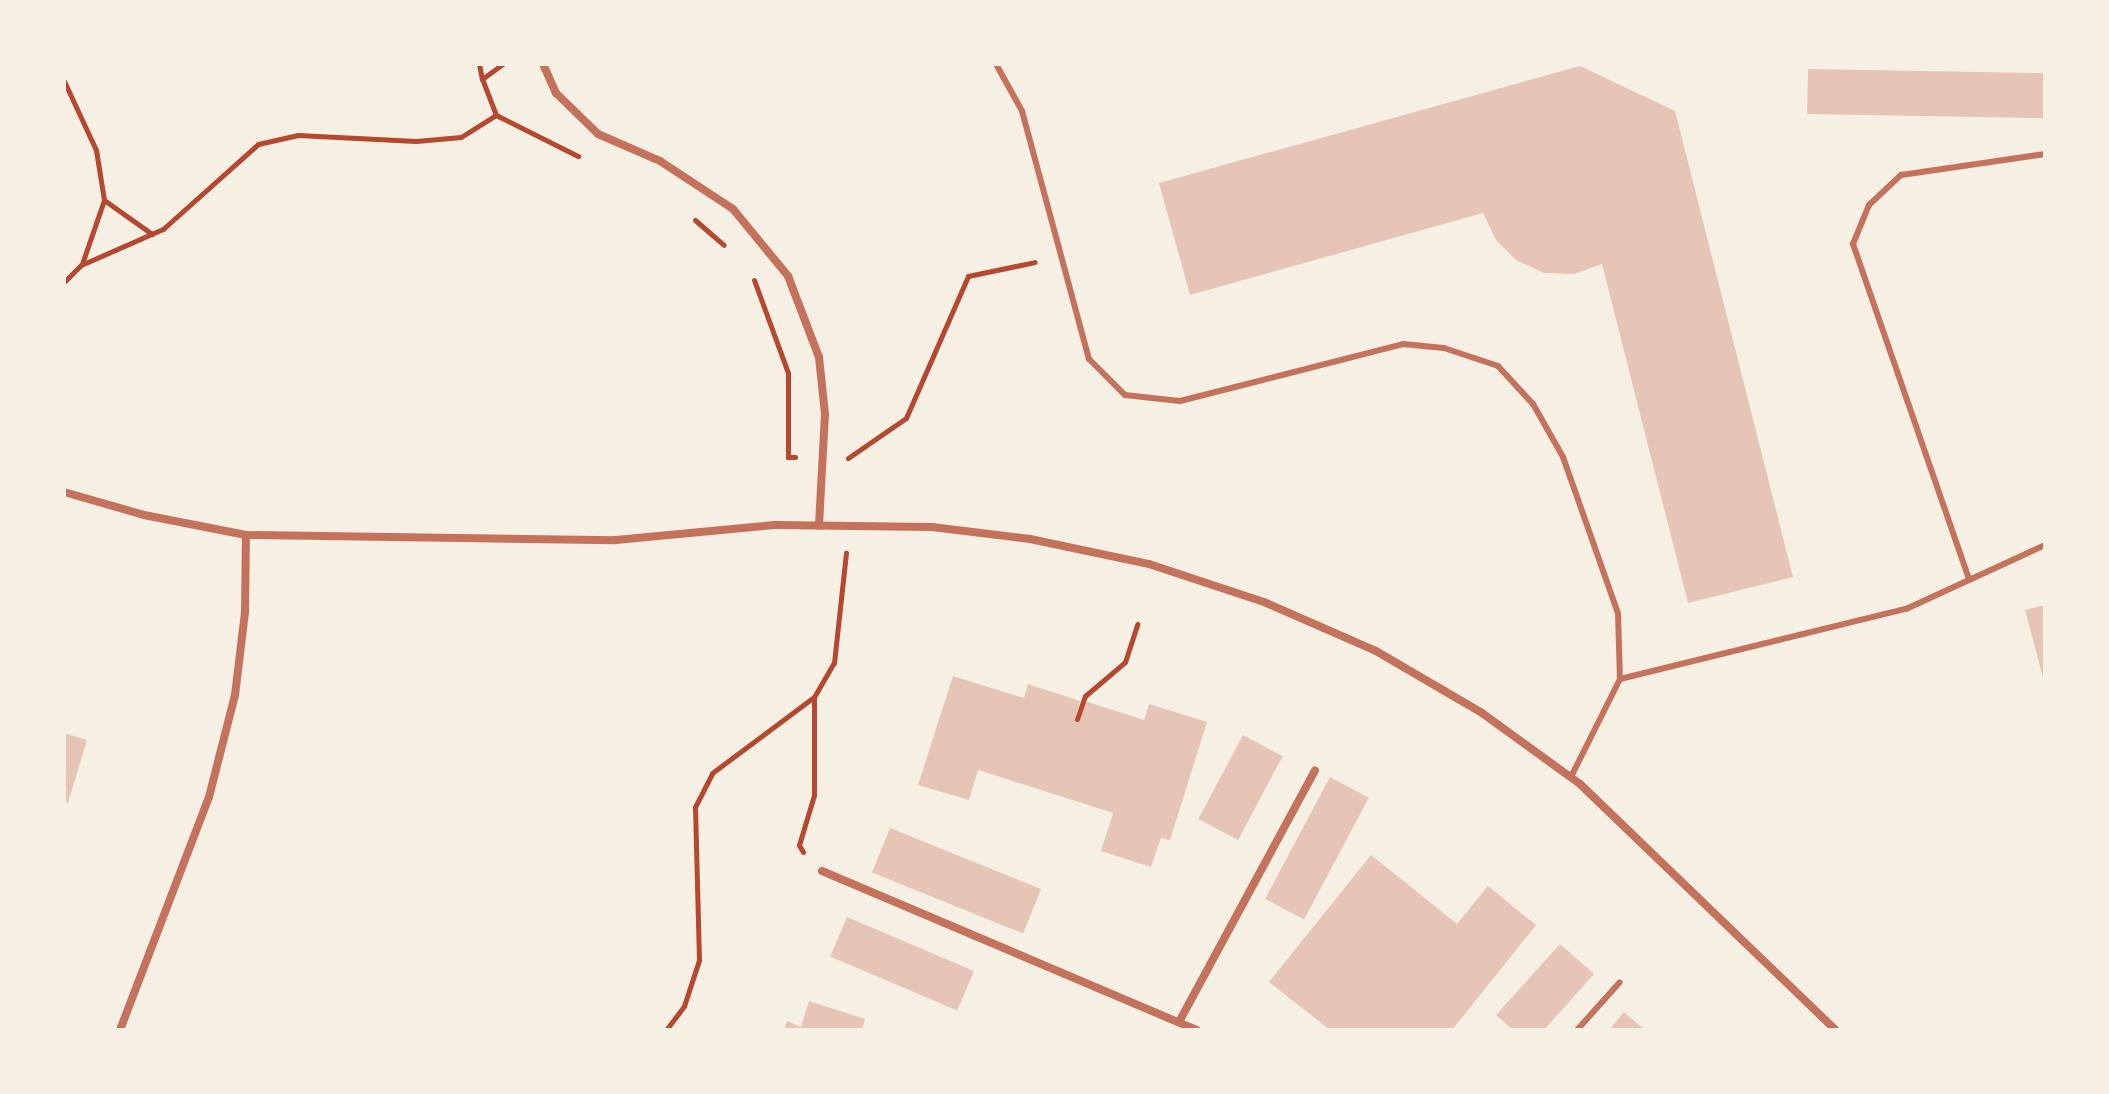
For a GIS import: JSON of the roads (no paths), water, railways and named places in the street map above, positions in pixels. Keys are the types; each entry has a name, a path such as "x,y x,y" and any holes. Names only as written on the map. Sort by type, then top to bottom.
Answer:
{"street":[{"path":"543,64 556,93 598,134 660,161 733,209 788,276 819,357 825,414 819,526"},
{"path":"64,492 246,535 616,540 819,526 932,527 1030,539 1149,564 1264,602 1376,651 1482,713 1571,777 1670,866 1836,1030"},
{"path":"120,1030 209,797 235,695 245,612 246,535"},
{"path":"1179,1022 1315,770"},
{"path":"822,871 1197,1030"}],"lane":[{"path":"996,64 1022,111 1089,359 1125,395 1180,401 1403,344 1444,348 1498,366 1533,404 1563,457 1618,613 1620,679 1571,777"},
{"path":"1969,579 1853,244 1869,205 1901,175 2045,154"},
{"path":"1620,679 1906,609 2045,545"},
{"path":"1577,1030 1620,982"}]}
